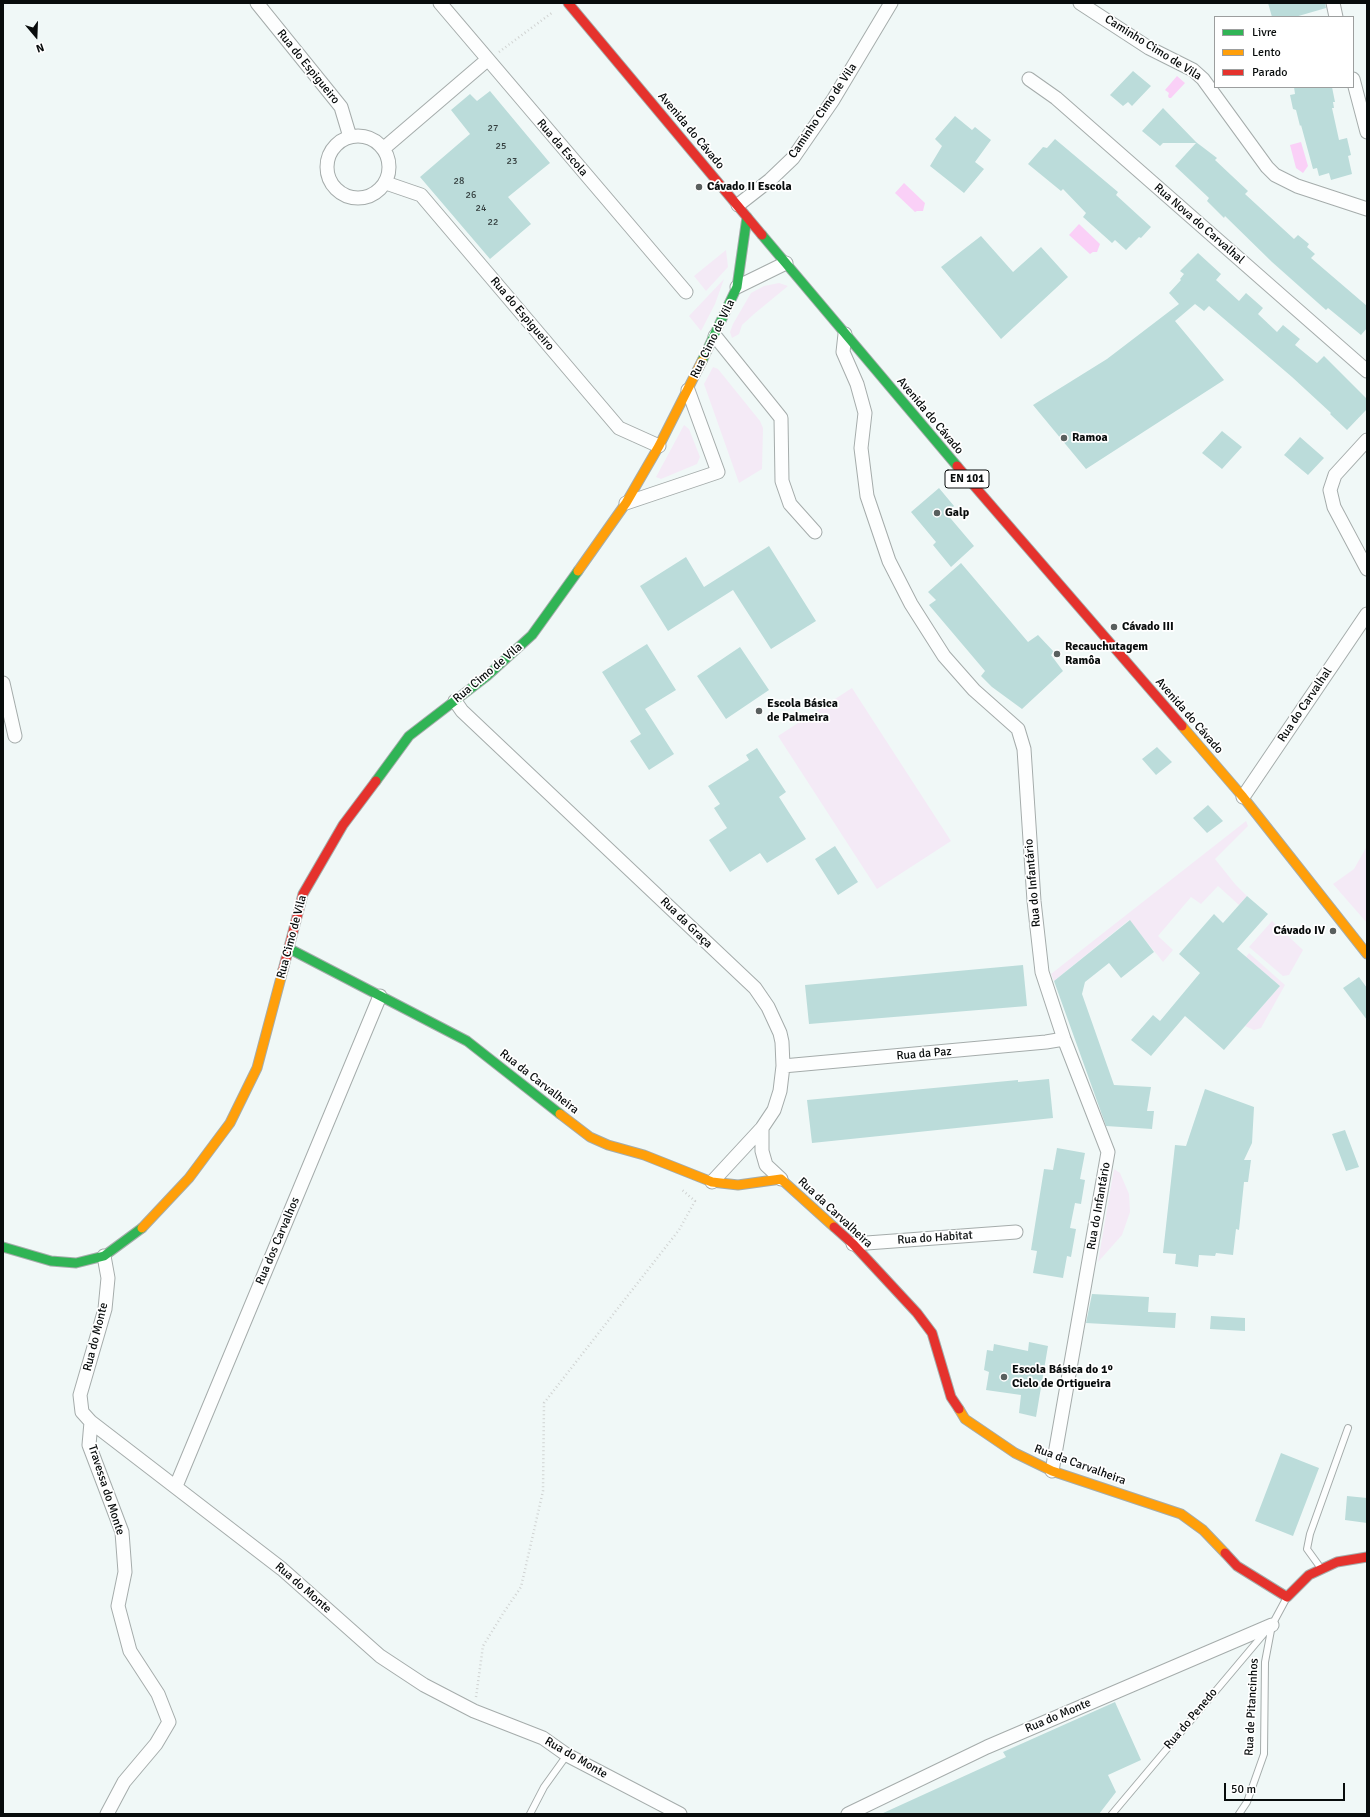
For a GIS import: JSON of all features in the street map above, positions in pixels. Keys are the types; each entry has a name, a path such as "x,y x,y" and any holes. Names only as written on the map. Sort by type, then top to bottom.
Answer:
{"street":[{"name":"Rua do Espigueiro","path":"257,3 341,107 350,137"},
{"name":"Rua da Escola","path":"440,3 686,292"},
{"name":"Avenida do Cávado","path":"568,3 951,460 1243,797 1367,954"},
{"name":"Caminho Cimo de Vila","path":"738,205 770,180 793,158 833,100 891,3"},
{"name":"Caminho Cimo de Vila","path":"1080,3 1150,48 1193,70 1203,79 1267,167 1275,175 1297,186 1367,208"},
{"path":"1333,3 1336,16"},
{"path":"383,149 487,60"},
{"name":"Rua Nova do Carvalhal","path":"1029,79 1056,98 1367,371"},
{"path":"1354,84 1367,132"},
{"path":"350,137 366,137 376,142 383,149 390,164 389,175 382,189 372,196 365,198 348,197 334,187 327,169 328,159 336,146 350,137"},
{"name":"Rua do Espigueiro","path":"386,182 421,195 620,428 659,446"},
{"name":"Rua Cimo de Vila","path":"3,1247 51,1261 76,1263 104,1256 139,1231 184,1184 230,1123 256,1068 303,894 343,825 409,736 487,676 532,635 626,503 659,446 688,390 737,287 747,217"},
{"name":"Rua Cimo de Vila","path":"737,287 786,263"},
{"name":"Rua do Infantário","path":"845,334 843,352 857,384 865,413 861,448 867,496 889,561 911,604 944,656 974,690 1018,729 1024,749 1031,858 1042,972 1064,1039 1108,1152 1052,1471"},
{"path":"715,336 781,418 782,481 790,504 814,532"},
{"name":"Rua Cimo de Vila","path":"626,503 718,472 688,390"},
{"path":"1367,440 1335,475 1330,490 1334,507 1367,569"},
{"name":"Rua do Carvalhal","path":"1243,797 1367,614"},
{"path":"3,683 15,736"},
{"name":"Rua da Graça","path":"454,701 462,711 755,988 768,1007 780,1033 783,1066 780,1091 774,1110 762,1128 712,1182"},
{"path":"1349,931 1367,941"},
{"name":"Rua da Carvalheira","path":"288,948 467,1041 590,1137 608,1145 644,1155 712,1182 738,1185 781,1179 853,1244 917,1313 932,1333 951,1397 965,1419 1016,1454 1052,1471 1181,1514 1203,1530 1237,1566 1287,1597"},
{"name":"Rua dos Carvalhos","path":"176,1486 380,996"},
{"name":"Rua da Paz","path":"783,1066 1046,1042 1064,1039"},
{"path":"762,1128 762,1151 766,1165 781,1179"},
{"name":"Rua do Habitat","path":"853,1244 1016,1232"},
{"name":"Rua do Monte","path":"104,1256 108,1278 105,1309 80,1395 82,1412 91,1422 282,1569 380,1656 424,1685 474,1711 543,1738 567,1755 680,1814"},
{"name":"Travessa do Monte","path":"91,1422 89,1445 122,1532 125,1572 118,1606 130,1651 158,1694 169,1722 156,1744 124,1782 107,1814"},
{"name":"Rua de Pitancinhos","path":"1287,1597 1309,1575 1337,1562 1367,1557"},
{"name":"Rua do Monte","path":"848,1814 986,1747 1272,1625"}],"lane":[{"path":"1322,1570 1307,1549 1310,1534 1348,1428"},
{"name":"Rua de Pitancinhos","path":"1239,1814 1247,1802 1264,1754 1265,1662 1272,1625 1287,1597"},
{"name":"Rua do Penedo","path":"1112,1814 1272,1625"},
{"path":"530,1814 544,1787 567,1755"}],"path":[{"path":"487,60 559,7"},
{"path":"474,1711 483,1646 521,1587 543,1491 544,1403 679,1230 695,1201 678,1185"}],"shaded area":[{"path":"1177,76 1185,83 1171,98 1169,98 1169,93 1165,90"},
{"path":"1301,142 1308,166 1303,173 1296,168 1290,145"},
{"path":"904,183 925,203 923,211 915,212 895,193"},
{"path":"1079,224 1100,244 1097,252 1090,254 1069,235"},
{"path":"726,250 728,267 706,291 694,276"},
{"path":"724,279 715,304 701,331 689,316"},
{"path":"779,283 788,286 742,325 739,334 732,338 730,332 733,324 751,293 764,286"},
{"path":"713,367 718,369 760,421 763,428 762,469 739,483 704,384"},
{"path":"684,425 689,429 700,457 697,464 661,479 656,477"},
{"path":"852,688 951,841 877,889 778,736"},
{"path":"1246,821 1248,826 1215,859 1235,884 1247,896 1239,905 1218,886 1201,904 1191,897 1158,936 1173,950 1163,962 1129,920 1054,981 1051,974"},
{"path":"1367,846 1367,923 1333,884 1354,869"},
{"path":"1272,921 1303,950 1289,975 1283,976 1249,947"},
{"path":"1249,953 1285,985 1261,1028 1254,1030 1245,1026 1280,986 1246,957"},
{"path":"1114,1169 1120,1173 1129,1194 1130,1212 1122,1235 1098,1262"}],"building":[{"path":"1268,3 1325,3 1326,8 1298,16 1272,16"},
{"path":"1133,71 1151,86 1132,106 1128,102 1123,106 1110,95"},
{"path":"1294,88 1332,88 1335,102 1333,102 1334,108 1332,108 1339,140 1347,138 1351,155 1348,156 1352,174 1331,180 1329,173 1319,176 1317,168 1313,169 1296,110 1293,109 1290,95 1295,94"},
{"path":"490,91 550,163 508,197 531,224 490,259 420,177 470,134 451,110 470,94 477,101"},
{"path":"1163,108 1196,142 1217,158 1215,160 1248,191 1245,194 1294,239 1298,235 1309,244 1307,247 1315,254 1311,258 1367,306 1367,328 1361,335 1328,308 1326,310 1272,262 1225,216 1224,218 1207,201 1209,198 1175,166 1196,143 1163,143 1160,146 1142,131"},
{"path":"955,116 972,130 975,127 991,140 975,162 984,169 964,193 930,166 942,146 935,139"},
{"path":"1055,139 1118,192 1116,195 1151,227 1141,238 1139,237 1126,250 1115,240 1112,243 1083,217 1086,213 1063,189 1061,191 1028,164 1043,147 1047,148"},
{"path":"981,236 1013,272 1041,247 1068,277 1001,339 941,267"},
{"path":"1198,253 1221,274 1216,280 1239,301 1246,293 1263,308 1258,314 1277,332 1283,325 1300,339 1295,345 1317,363 1324,356 1367,399 1367,409 1347,430 1292,377 1209,306 1204,311 1195,304 1175,321 1224,380 1086,469 1033,405 1107,359 1179,304 1169,293 1181,280 1180,279 1184,274 1180,271"},
{"path":"1222,431 1242,447 1222,469 1202,453"},
{"path":"1300,437 1324,458 1308,475 1284,455"},
{"path":"939,488 954,506 946,513 974,546 951,567 933,545 936,542 911,512"},
{"path":"769,546 816,621 771,649 733,590 668,631 640,586 686,557 704,587"},
{"path":"961,563 1028,642 1038,635 1054,652 1051,655 1063,671 1022,709 992,687 981,676 985,671 929,605 936,600 928,592"},
{"path":"647,644 676,690 645,709 674,754 649,770 630,741 641,734 602,672"},
{"path":"740,647 769,690 726,719 697,676"},
{"path":"1157,747 1172,762 1156,775 1142,759"},
{"path":"757,748 786,792 779,797 806,839 767,863 760,853 730,872 709,840 727,828 714,808 720,804 708,786 749,760 746,755"},
{"path":"1208,805 1223,821 1207,833 1193,818"},
{"path":"835,846 858,882 838,895 815,859"},
{"path":"1247,896 1268,914 1237,949 1280,986 1224,1050 1185,1016 1151,1056 1131,1040 1153,1015 1160,1021 1200,973 1179,954 1214,914 1223,923"},
{"path":"1130,920 1154,952 1121,978 1109,963 1085,982 1082,994 1114,1085 1151,1087 1147,1111 1154,1111 1152,1129 1106,1126 1054,981"},
{"path":"1023,965 1027,1006 809,1024 805,985"},
{"path":"1359,977 1367,988 1367,1020 1343,988"},
{"path":"1049,1079 1053,1118 812,1143 807,1100 1018,1080 1018,1082"},
{"path":"1205,1089 1254,1107 1252,1143 1244,1160 1251,1160 1248,1182 1244,1182 1239,1230 1236,1229 1233,1255 1216,1253 1215,1256 1199,1255 1198,1267 1175,1264 1176,1254 1163,1253 1175,1145 1186,1146"},
{"path":"1345,1130 1359,1167 1346,1171 1332,1134"},
{"path":"1057,1148 1085,1153 1080,1179 1085,1180 1081,1204 1075,1203 1070,1228 1076,1229 1071,1257 1067,1256 1063,1278 1033,1273 1037,1251 1031,1250 1044,1169 1053,1170"},
{"path":"1092,1294 1149,1297 1148,1312 1176,1313 1175,1328 1086,1323"},
{"path":"1211,1316 1245,1318 1245,1331 1210,1329"},
{"path":"1029,1342 1048,1346 1036,1417 1019,1413 1021,1395 986,1390 989,1372 984,1370 987,1350 993,1351 994,1344 1028,1351"},
{"path":"1281,1453 1319,1468 1293,1536 1255,1521"},
{"path":"1347,1496 1367,1498 1367,1523 1345,1520"},
{"path":"1115,1702 1141,1760 1108,1775 1116,1792 1099,1814 881,1814 1006,1757 1003,1752"}],"traffic: fast":[{"path":"702,361 737,287 747,217"},
{"path":"762,235 957,466"},
{"path":"376,781 409,736 487,676 532,635 578,571"},
{"path":"288,948 467,1041 560,1114"},
{"path":"3,1247 51,1261 76,1263 104,1256 142,1228"}],"traffic: slow":[{"path":"578,571 626,503 659,446 702,361"},
{"path":"1182,726 1243,797 1367,954"},
{"path":"142,1228 189,1178 230,1123 257,1068 283,970"},
{"path":"560,1114 590,1137 608,1145 644,1155 712,1182 738,1185 781,1179 834,1227"},
{"path":"959,1409 965,1419 1015,1453 1052,1471 1181,1514 1203,1530 1225,1553"}],"traffic: jam":[{"path":"568,3 762,235"},
{"path":"957,466 1182,726"},
{"path":"283,970 303,894 343,825 376,781"},
{"path":"834,1227 853,1244 917,1313 932,1333 951,1397 959,1409"},
{"path":"1225,1553 1237,1566 1287,1597 1309,1575 1337,1562 1367,1557"}],"place":[{"name":"Cávado II Escola","path":"699,187"},
{"name":"Ramoa","path":"1064,438"},
{"name":"Galp","path":"937,513"},
{"name":"Cávado III","path":"1114,627"},
{"name":"Recauchutagem Ramôa","path":"1057,654"},
{"name":"Escola Básica de Palmeira","path":"759,711"},
{"name":"Cávado IV","path":"1333,931"},
{"name":"Escola Básica do 1º Ciclo de Ortigueira","path":"1004,1377"}]}
